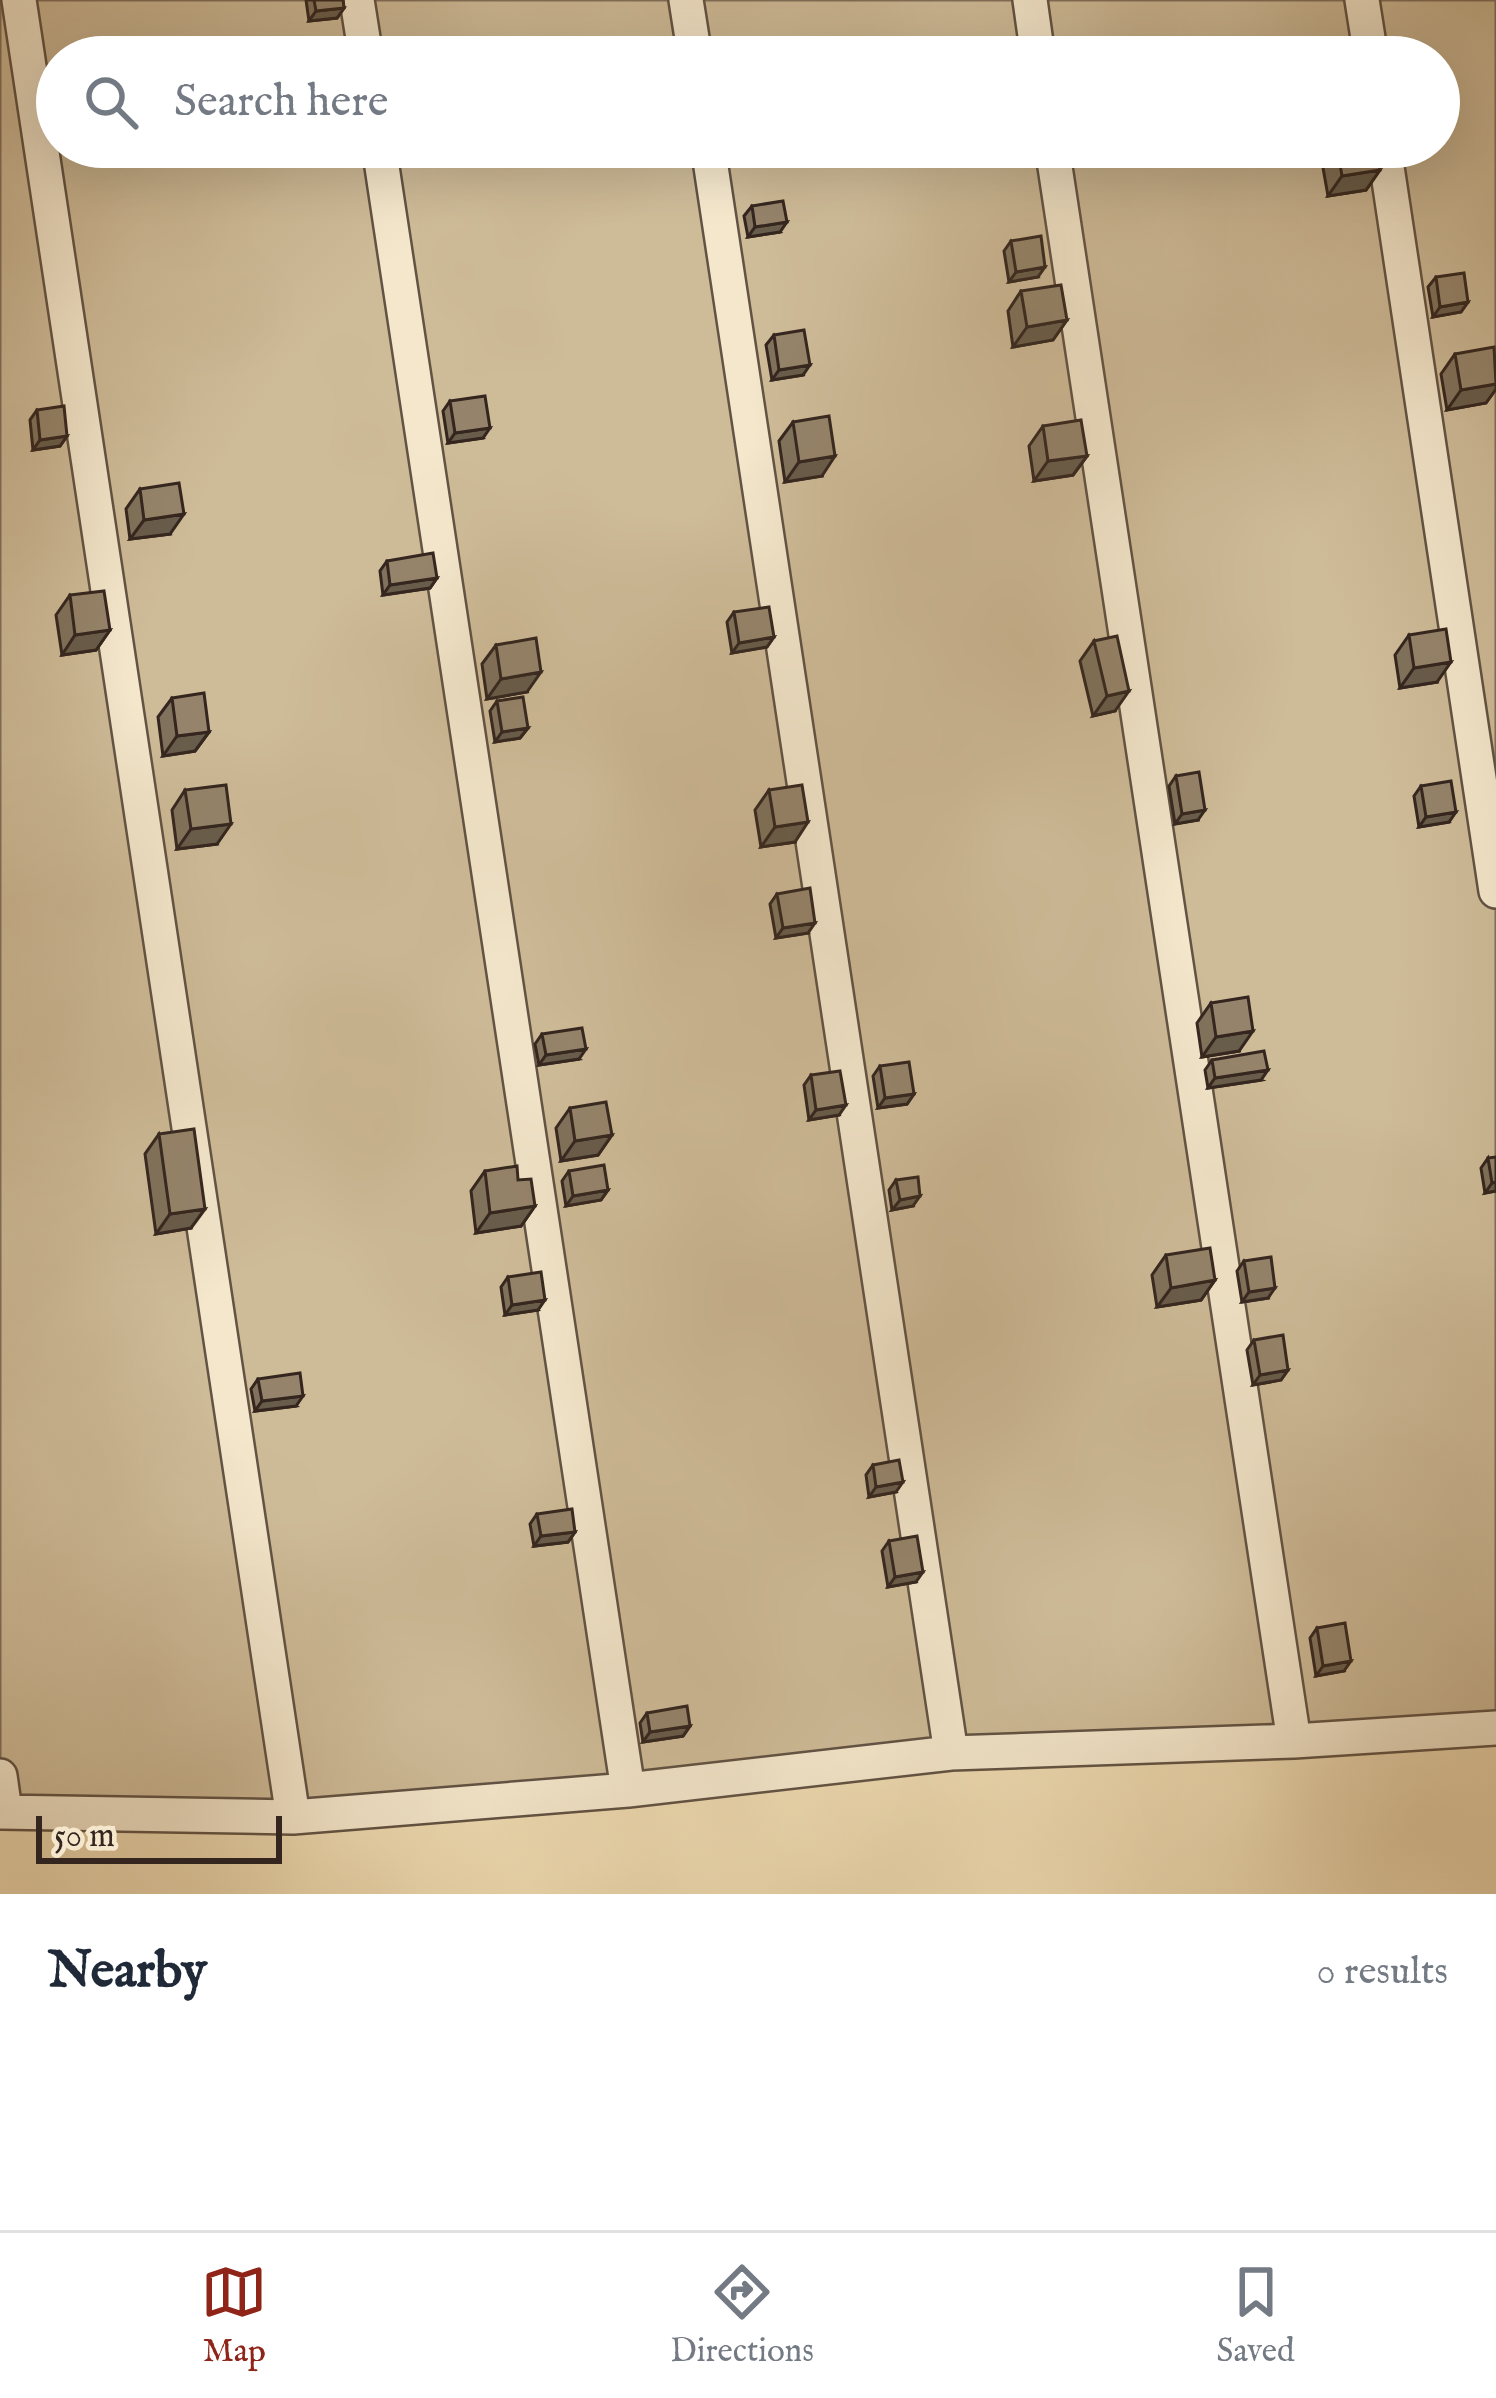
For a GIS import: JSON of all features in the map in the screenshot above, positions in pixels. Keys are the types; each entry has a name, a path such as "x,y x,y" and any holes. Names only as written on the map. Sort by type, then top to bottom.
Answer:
{"lane":[{"path":"19,0 36,113"},
{"path":"357,0 363,36"},
{"path":"686,0 691,36"},
{"path":"1030,0 1035,36"},
{"path":"1362,0 1368,36"},
{"path":"44,168 293,1817"},
{"path":"383,168 628,1790"},
{"path":"711,168 951,1753"},
{"path":"1055,168 1294,1741"},
{"path":"1387,168 1496,891"},
{"path":"0,1776 3,1812 293,1817 628,1790 951,1753 1294,1741 1496,1728"}],"shaded area":[{"path":"0,0 1496,0 1496,1728 628,1790 0,1812"}],"building":[{"path":"314,0 343,0 344,8 316,11"},
{"path":"1341,168 1380,168 1380,170 1342,176"},
{"path":"783,201 787,222 755,227 752,206"},
{"path":"1041,236 1045,267 1016,272 1011,241"},
{"path":"1464,273 1468,302 1440,307 1436,277"},
{"path":"1061,285 1067,320 1027,327 1021,291"},
{"path":"804,330 810,365 779,370 774,335"},
{"path":"1494,347 1496,384 1461,390 1455,354"},
{"path":"485,396 490,428 455,433 450,401"},
{"path":"64,406 67,436 40,440 37,410"},
{"path":"829,416 835,456 799,462 793,422"},
{"path":"1081,420 1087,456 1048,461 1043,426"},
{"path":"179,483 184,514 144,520 140,489"},
{"path":"433,553 437,578 390,585 387,561"},
{"path":"104,591 110,630 75,635 70,595"},
{"path":"769,607 774,637 739,643 734,612"},
{"path":"1446,629 1451,662 1414,668 1409,635"},
{"path":"1117,636 1129,691 1107,696 1094,641"},
{"path":"536,638 541,672 501,679 496,645"},
{"path":"204,693 209,732 177,736 172,698"},
{"path":"523,697 528,728 502,732 497,701"},
{"path":"1199,772 1205,810 1182,814 1176,776"},
{"path":"1451,781 1456,812 1426,817 1421,786"},
{"path":"226,785 231,824 191,829 185,790"},
{"path":"802,785 808,822 775,827 769,790"},
{"path":"810,888 815,923 783,928 777,894"},
{"path":"1248,997 1253,1031 1216,1037 1211,1003"},
{"path":"582,1028 586,1049 546,1055 542,1034"},
{"path":"1264,1051 1268,1070 1215,1078 1212,1060"},
{"path":"909,1062 914,1094 885,1098 880,1066"},
{"path":"840,1071 846,1105 816,1110 811,1075"},
{"path":"606,1102 612,1135 575,1141 570,1108"},
{"path":"194,1129 205,1209 170,1214 159,1134"},
{"path":"1496,1157 1496,1182 1492,1183 1488,1158"},
{"path":"604,1165 608,1190 573,1196 569,1171"},
{"path":"517,1166 518,1180 531,1179 535,1206 490,1213 485,1171"},
{"path":"918,1177 920,1196 900,1200 896,1180"},
{"path":"1210,1248 1215,1280 1171,1288 1166,1255"},
{"path":"1271,1257 1275,1288 1249,1292 1244,1261"},
{"path":"541,1272 545,1300 512,1305 508,1277"},
{"path":"1283,1335 1288,1370 1260,1375 1254,1340"},
{"path":"300,1373 303,1396 262,1401 258,1379"},
{"path":"899,1460 903,1482 876,1487 873,1465"},
{"path":"572,1509 575,1532 541,1536 537,1514"},
{"path":"917,1536 923,1572 895,1577 889,1541"},
{"path":"1345,1623 1351,1661 1323,1666 1317,1628"},
{"path":"687,1706 690,1726 650,1732 647,1713"}]}
